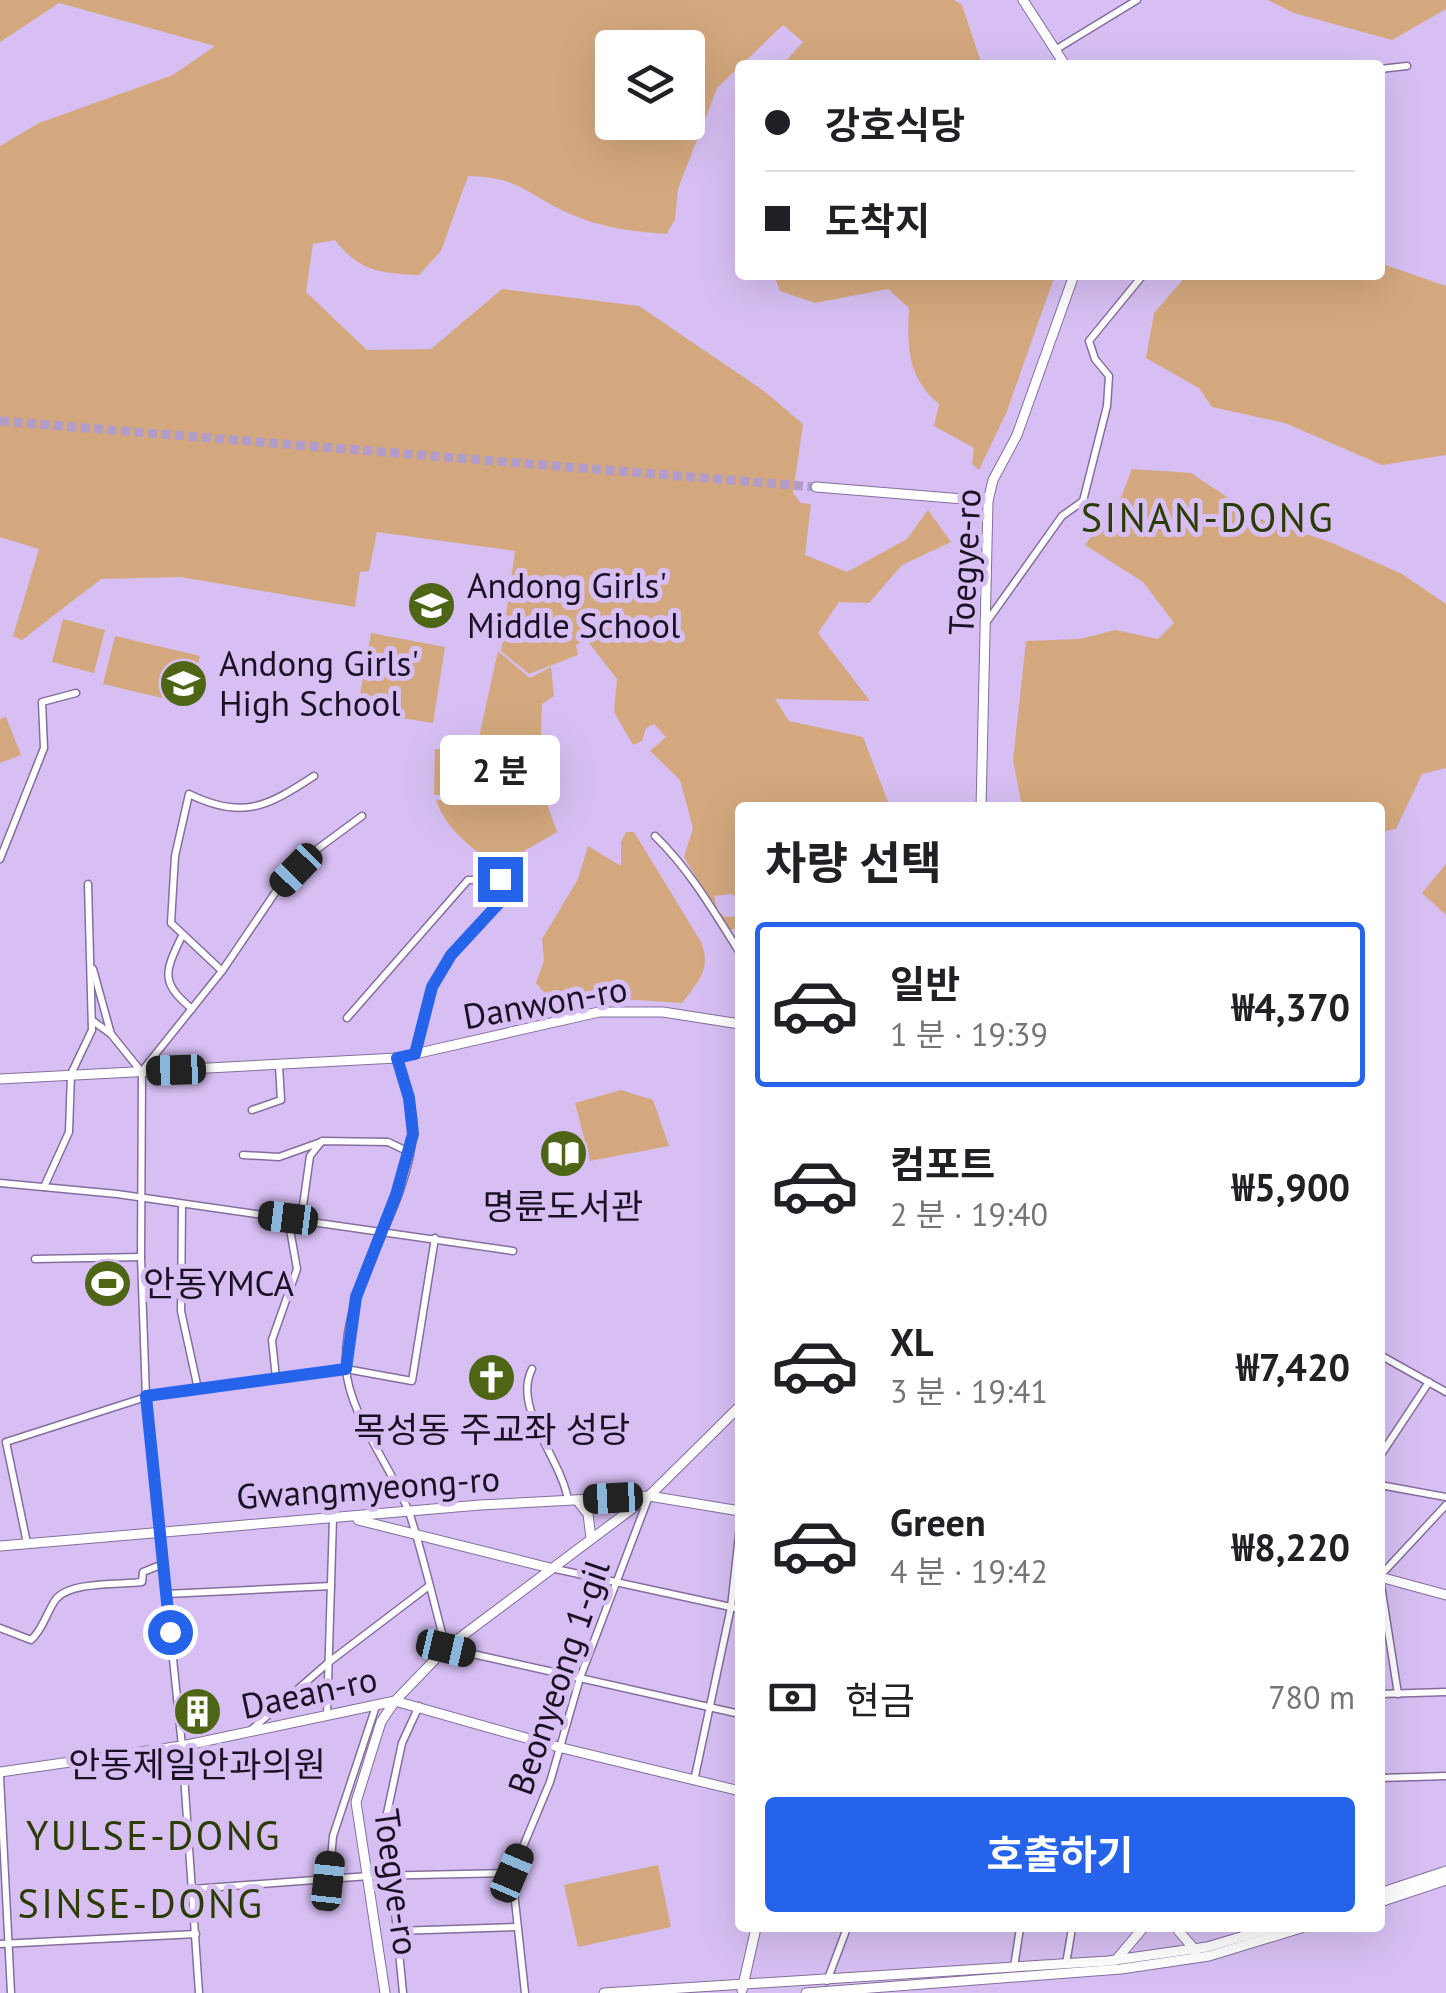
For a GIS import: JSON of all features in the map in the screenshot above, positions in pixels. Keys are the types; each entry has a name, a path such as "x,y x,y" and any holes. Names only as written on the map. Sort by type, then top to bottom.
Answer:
{"street":[{"path":"1023,0 1061,60"},
{"path":"1055,50 1137,0"},
{"path":"1385,69 1408,66"},
{"name":"Toegye-ro","path":"981,802 988,501 1023,420 1072,280"},
{"path":"988,620 1062,516 1082,501 1107,406 1110,376 1095,359 1089,341 1139,280"},
{"path":"816,487 988,501"},
{"path":"0,860 44,748 42,702 76,694"},
{"path":"222,971 171,923 170,895 189,794 215,807 246,810 282,797 314,776"},
{"path":"141,1070 222,971 277,890 316,850 362,816"},
{"path":"655,836 693,877 708,909 735,946"},
{"path":"347,1018 468,880 500,879 512,889 451,955 432,987 415,1054"},
{"path":"44,1187 63,1150 72,1118 70,1074 93,1020 88,884"},
{"path":"182,937 168,972 169,986 192,1009"},
{"path":"92,968 111,1034"},
{"name":"Danwon-ro","path":"0,1079 397,1058 615,1011 663,1012 735,1023"},
{"path":"93,1020 111,1034 141,1070 146,1396 182,1746 200,1993"},
{"path":"397,1058 413,1119 410,1152 356,1297 346,1369 354,1396 409,1513 446,1648 735,1713"},
{"path":"252,1110 281,1100 279,1066"},
{"path":"243,1155 280,1157 322,1141 388,1142 410,1152"},
{"path":"301,1220 310,1156 322,1141"},
{"path":"0,1183 383,1229 513,1251"},
{"path":"182,1206 181,1311 198,1389"},
{"path":"276,1378 272,1340 297,1269 288,1218"},
{"path":"28,1543 6,1442 146,1396 346,1369 412,1382 435,1238"},
{"path":"34,1259 141,1257"},
{"path":"1385,1358 1446,1392"},
{"path":"532,1369 526,1381 528,1408 558,1462 572,1500 588,1514 590,1538"},
{"path":"1385,1448 1429,1382"},
{"name":"Toegye-ro","path":"385,1993 356,1802 382,1722 395,1700 446,1648 649,1496 735,1411"},
{"path":"1385,1486 1446,1501 1385,1571"},
{"name":"Gwangmyeong-ro","path":"0,1546 649,1496 735,1510"},
{"name":"Beonyeong 1-gil","path":"524,1993 512,1873 550,1782 580,1678 649,1496"},
{"path":"327,1716 333,1518"},
{"path":"351,1518 550,1568 735,1608"},
{"path":"0,1628 31,1640 43,1629 57,1598 68,1590 142,1582 143,1572 163,1564"},
{"path":"1385,1578 1446,1595"},
{"path":"166,1594 331,1586"},
{"path":"248,1733 329,1662 428,1586"},
{"path":"1385,1610 1398,1694"},
{"path":"694,1780 735,1612"},
{"path":"1385,1694 1446,1692"},
{"name":"Daean-ro","path":"0,1774 182,1746 395,1700 558,1747 735,1790"},
{"path":"328,1881 333,1836 376,1704"},
{"path":"403,1993 386,1818 390,1788 419,1706"},
{"path":"0,1774 4,1944 11,1993"},
{"path":"1385,1778 1446,1776"},
{"path":"1385,1891 1446,1871"},
{"path":"192,1888 369,1876 512,1873"},
{"path":"1385,1900 1446,1880"},
{"path":"396,1932 516,1927"},
{"path":"742,1990 755,1932"},
{"path":"826,1982 846,1932"},
{"path":"1014,1968 1019,1932"},
{"path":"1066,1964 1071,1932"},
{"path":"1116,1960 1140,1932"},
{"path":"1179,1932 1197,1954"},
{"path":"604,1993 742,1990 1197,1954 1260,1932"},
{"path":"806,1993 1090,1972 1197,1954 1285,1932"},
{"path":"4,1944 196,1934"}],"shaded area":[{"path":"0,0 954,0 962,5 980,60 787,60 803,42 783,25 746,60 735,60 735,71 717,88 705,119 705,30 595,30 595,140 697,140 678,189 675,219 667,234 591,222 511,183 468,176 441,251 419,275 362,265 335,240 313,244 306,292 367,350 431,349 502,289 639,306 764,391 803,424 793,493 801,503 811,504 805,555 847,572 907,539 928,510 951,542 902,565 869,603 839,602 818,633 870,701 775,699 789,721 863,737 888,802 735,802 735,897 714,896 718,911 725,917 735,916 735,929 728,930 684,857 693,828 680,780 650,751 666,737 654,724 646,728 642,741 633,745 614,712 617,679 586,639 576,645 578,655 529,674 501,651 515,551 377,532 369,571 360,572 355,607 181,577 101,579 22,640 13,636 39,549 0,537 0,146 39,123 173,75 215,46 59,3 0,42"},
{"path":"1268,0 1446,0 1446,9 1392,40 1294,13"},
{"path":"1385,265 1446,286 1446,455 1382,465 1285,423 1212,407 1199,388 1146,358 1154,313 1183,280 1385,280"},
{"path":"776,280 1053,280 1007,411 979,470 972,464 974,448 934,426 939,404 928,394 911,361 909,308 888,289 815,303 780,291"},
{"path":"1132,469 1191,473 1260,519 1330,542 1402,574 1446,604 1446,768 1422,774 1396,829 1385,831 1385,802 1021,802 1013,760 1026,641 1080,639 1115,630 1158,639 1174,623 1143,582 1085,545 1121,497"},
{"path":"63,619 105,630 94,673 52,662"},
{"path":"371,633 445,647 433,723 357,711"},
{"path":"115,636 200,656 188,704 103,684"},
{"path":"498,651 530,678 551,667 554,696 542,704 541,734 531,758 557,832 497,867 452,829 436,799 458,804 458,799 474,800 477,746"},
{"path":"6,717 21,755 0,763 0,719"},
{"path":"435,749 473,750 472,796 434,795"},
{"path":"626,832 634,832 701,942 705,960 698,982 682,1003 606,998 517,1016 530,1005 532,996 542,1004 549,998 536,983 544,960 542,939 578,879 588,846 621,866 621,842"},
{"path":"1446,864 1446,915 1422,893"},
{"path":"621,1090 653,1100 669,1146 590,1161 575,1103"},
{"path":"658,1865 671,1927 578,1947 564,1885"}],"tunnel":[{"path":"0,421 816,487"}],"place":[{"name":"Andong Girls' Middle School","path":"432,605"},
{"name":"Andong Girls' High School","path":"184,683"},
{"name":"명륜도서관","path":"563,1154"},
{"name":"안동YMCA","path":"108,1283"},
{"name":"목성동 주교좌 성당","path":"492,1377"},
{"name":"안동제일안과의원","path":"197,1712"}],"district":[{"name":"SINAN-DONG","path":"1208,517"},
{"name":"YULSE-DONG","path":"154,1835"},
{"name":"SINSE-DONG","path":"141,1903"}],"route":[{"path":"170,1632 146,1396 346,1369 356,1297 396,1195 413,1134 409,1098 397,1058 415,1054 432,987 451,955 512,889 500,879"}]}
